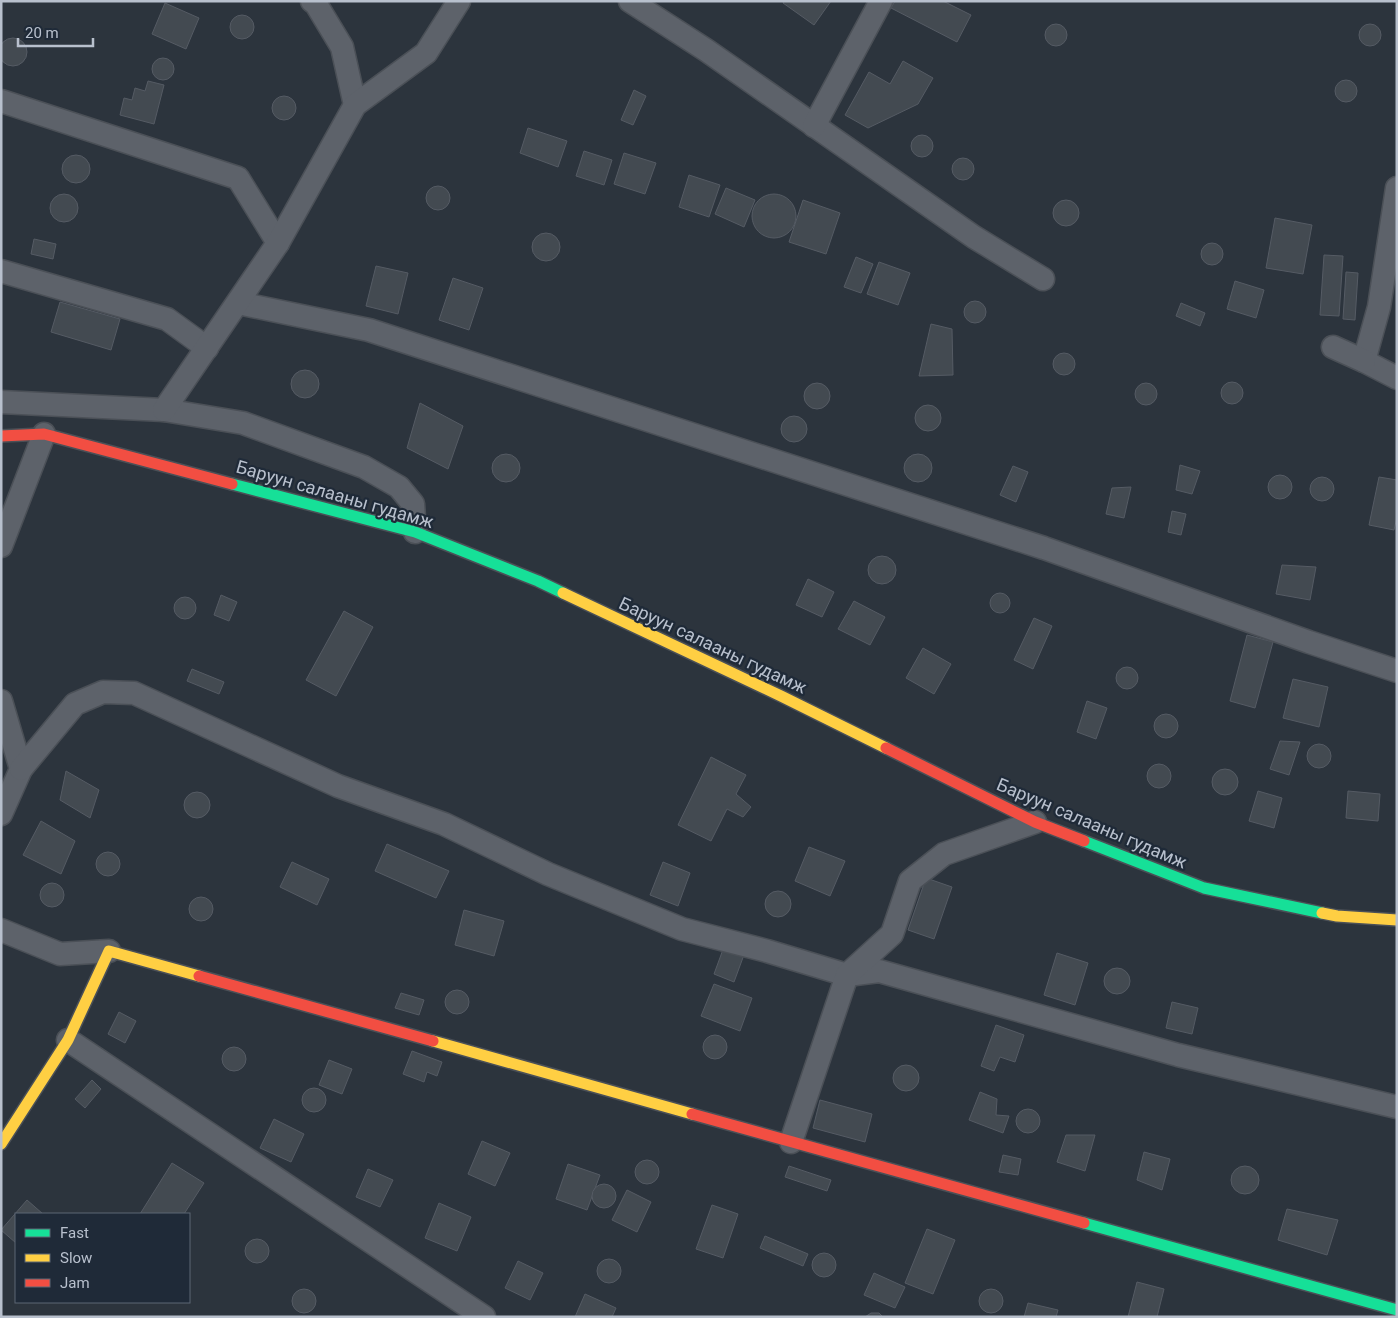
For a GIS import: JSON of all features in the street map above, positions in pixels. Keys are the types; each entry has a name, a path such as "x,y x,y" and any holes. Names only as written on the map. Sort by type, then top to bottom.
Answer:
{"street":[{"path":"312,1 316,4 342,47 355,106"},
{"path":"164,410 278,244 355,106 426,52 459,1"},
{"path":"630,1 706,50 974,237 1043,278"},
{"path":"814,126 881,1"},
{"path":"1,101 238,178 278,244"},
{"path":"1364,361 1379,307 1397,188"},
{"path":"1,271 167,319 207,348"},
{"path":"238,303 378,333 1044,548 1309,642 1397,671"},
{"path":"1333,347 1397,378"},
{"path":"1,402 164,410 243,423 364,467 399,487 413,504 415,532"},
{"path":"1,546 10,502 44,434"},
{"name":"Баруун салааны гудамж","path":"1,436 44,434 415,532 538,581 782,696 1035,822 1204,888 1337,916 1397,920"},
{"path":"1,814 21,769 75,704 103,692 134,693 338,786 444,824 548,874 682,929 767,951 847,975 879,971 1178,1054 1397,1107"},
{"path":"1,701 21,769"},
{"path":"792,1142 847,975 892,934 910,880 944,854 1035,822"},
{"path":"1,930 60,954 109,951 1397,1310"},
{"path":"1,1144 68,1040 109,951"},
{"path":"68,1040 484,1317"}],"building":[{"path":"784,1 831,1 814,25 783,3"},
{"path":"895,1 943,1 971,15 957,42 891,8"},
{"path":"165,3 199,18 186,49 152,34"},
{"path":"242,15 250,19 254,27 250,35 242,39 234,35 230,27 234,19"},
{"path":"1056,24 1064,27 1067,35 1064,43 1056,46 1048,43 1045,35 1048,27"},
{"path":"1370,24 1378,27 1381,35 1378,43 1370,46 1362,43 1359,35 1362,27"},
{"path":"13,38 23,42 27,52 23,62 13,66 3,62 -1,52 3,42"},
{"path":"163,58 171,61 174,69 171,77 163,80 155,77 152,69 155,61"},
{"path":"903,61 933,78 918,104 868,128 845,115 869,72 890,84"},
{"path":"1346,80 1354,83 1357,91 1354,99 1346,102 1338,99 1335,91 1338,83"},
{"path":"148,81 164,85 154,124 120,115 124,98 132,100 135,88 145,91"},
{"path":"634,90 646,96 633,125 621,120"},
{"path":"284,96 292,100 296,108 292,116 284,120 276,116 272,108 276,100"},
{"path":"528,128 567,141 558,167 520,153"},
{"path":"922,135 930,138 933,146 930,154 922,157 914,154 911,146 914,138"},
{"path":"584,151 612,160 604,185 576,176"},
{"path":"624,153 656,163 645,194 614,184"},
{"path":"76,155 86,159 90,169 86,179 76,183 66,179 62,169 66,159"},
{"path":"963,158 971,161 974,169 971,177 963,180 955,177 952,169 955,161"},
{"path":"689,175 720,185 709,217 679,207"},
{"path":"438,186 446,190 450,198 446,206 438,210 430,206 426,198 430,190"},
{"path":"726,188 755,200 744,227 715,214"},
{"path":"64,194 74,198 78,208 74,218 64,222 54,218 50,208 54,198"},
{"path":"774,194 786,198 792,204 796,216 792,228 786,234 774,238 762,234 756,228 752,216 756,204 762,198"},
{"path":"803,200 840,213 826,254 789,242"},
{"path":"1066,200 1075,204 1079,213 1075,222 1066,226 1057,222 1053,213 1057,204"},
{"path":"1275,218 1312,225 1303,274 1266,268"},
{"path":"546,233 556,237 560,247 556,257 546,261 536,257 532,247 536,237"},
{"path":"34,239 56,244 53,259 31,254"},
{"path":"1212,243 1220,246 1223,254 1220,262 1212,265 1204,262 1201,254 1204,246"},
{"path":"1324,255 1343,256 1339,316 1320,315"},
{"path":"856,257 873,264 861,293 844,287"},
{"path":"879,262 910,273 898,305 867,294"},
{"path":"376,266 408,273 398,314 366,306"},
{"path":"1346,272 1358,273 1355,320 1343,319"},
{"path":"453,278 483,288 469,330 439,320"},
{"path":"1235,281 1264,290 1256,318 1227,309"},
{"path":"975,301 983,304 986,312 983,320 975,323 967,320 964,312 967,304"},
{"path":"60,302 120,319 111,350 51,332"},
{"path":"1181,303 1205,313 1200,326 1176,316"},
{"path":"931,324 952,329 953,375 919,376"},
{"path":"1064,353 1072,356 1075,364 1072,372 1064,375 1056,372 1053,364 1056,356"},
{"path":"305,370 315,374 319,384 315,394 305,398 295,394 291,384 295,374"},
{"path":"1232,382 1240,385 1243,393 1240,401 1232,404 1224,401 1221,393 1224,385"},
{"path":"817,383 826,387 830,396 826,405 817,409 808,405 804,396 808,387"},
{"path":"1146,383 1154,386 1157,394 1154,402 1146,405 1138,402 1135,394 1138,386"},
{"path":"420,403 463,426 448,469 407,448"},
{"path":"928,405 937,409 941,418 937,427 928,431 919,427 915,418 919,409"},
{"path":"794,416 803,420 807,429 803,438 794,442 785,438 781,429 785,420"},
{"path":"506,454 516,458 520,468 516,478 506,482 496,478 492,468 496,458"},
{"path":"918,454 928,458 932,468 928,478 918,482 908,478 904,468 908,458"},
{"path":"1180,465 1200,471 1192,494 1176,490"},
{"path":"1013,466 1028,472 1016,502 1000,495"},
{"path":"1280,475 1289,478 1292,487 1289,496 1280,499 1271,496 1268,487 1271,478"},
{"path":"1322,477 1331,480 1334,489 1331,498 1322,501 1313,498 1310,489 1313,480"},
{"path":"1379,477 1397,480 1397,517 1394,530 1369,525"},
{"path":"1131,487 1124,518 1106,514 1112,488"},
{"path":"1172,511 1186,514 1181,535 1168,532"},
{"path":"882,556 892,560 896,570 892,580 882,584 872,580 868,570 872,560"},
{"path":"1282,565 1316,567 1310,600 1276,594"},
{"path":"808,579 834,592 822,617 796,605"},
{"path":"996,593 1004,593 1010,599 1010,607 1004,613 996,613 990,607 990,599"},
{"path":"221,595 237,602 229,621 214,615"},
{"path":"185,597 193,600 196,608 193,616 185,619 177,616 174,608 177,600"},
{"path":"854,601 885,617 870,645 838,629"},
{"path":"344,611 373,627 336,696 306,680"},
{"path":"1034,618 1052,626 1033,669 1014,660"},
{"path":"1247,635 1273,642 1255,708 1230,701"},
{"path":"923,648 951,664 934,694 906,678"},
{"path":"1127,667 1135,670 1138,678 1135,686 1127,689 1119,686 1116,678 1119,670"},
{"path":"192,669 224,682 219,694 187,681"},
{"path":"1293,679 1328,687 1319,727 1283,718"},
{"path":"1087,701 1107,708 1096,739 1077,732"},
{"path":"1166,714 1175,717 1178,726 1175,735 1166,738 1157,735 1154,726 1157,717"},
{"path":"1280,741 1300,742 1289,775 1270,769"},
{"path":"1319,744 1328,747 1331,756 1328,765 1319,768 1310,765 1307,756 1310,747"},
{"path":"711,757 746,775 736,794 751,807 743,817 727,809 711,841 678,825"},
{"path":"1159,764 1164,765 1170,771 1170,781 1164,787 1159,788 1154,787 1148,781 1147,776 1148,771 1154,765"},
{"path":"1225,769 1234,773 1238,782 1234,791 1225,795 1216,791 1212,782 1216,773"},
{"path":"66,771 99,790 90,818 60,800"},
{"path":"1258,791 1282,798 1274,828 1249,821"},
{"path":"1348,791 1380,794 1378,821 1346,818"},
{"path":"197,792 206,796 210,805 206,814 197,818 188,814 184,805 188,796"},
{"path":"41,821 75,841 61,874 23,855"},
{"path":"387,844 449,871 436,898 375,871"},
{"path":"809,847 845,861 830,896 795,881"},
{"path":"108,852 116,856 120,864 116,872 108,876 100,872 96,864 100,856"},
{"path":"292,862 329,879 317,905 280,887"},
{"path":"663,862 690,873 678,906 650,895"},
{"path":"926,878 952,887 934,939 908,930"},
{"path":"52,883 61,886 64,895 61,904 52,907 43,904 40,895 43,886"},
{"path":"778,891 787,895 791,904 787,913 778,917 769,913 765,904 769,895"},
{"path":"201,897 206,898 212,904 212,914 206,920 201,921 196,920 190,914 189,909 190,904 196,898"},
{"path":"464,910 504,921 494,956 455,945"},
{"path":"725,944 745,952 734,982 714,974"},
{"path":"1057,953 1088,963 1075,1005 1044,995"},
{"path":"1117,968 1126,972 1130,981 1126,990 1117,994 1108,990 1104,981 1108,972"},
{"path":"714,984 752,998 740,1031 701,1016"},
{"path":"457,990 462,991 468,997 468,1007 462,1013 457,1014 452,1013 446,1007 445,1002 446,997 452,991"},
{"path":"401,993 424,1000 419,1015 395,1008"},
{"path":"1172,1002 1198,1008 1192,1034 1166,1028"},
{"path":"119,1012 136,1021 125,1043 108,1034"},
{"path":"996,1025 1024,1035 1015,1062 1000,1057 994,1071 981,1066"},
{"path":"715,1035 720,1036 726,1042 726,1052 720,1058 715,1059 710,1058 704,1052 703,1047 704,1042 710,1036"},
{"path":"234,1047 239,1048 245,1054 245,1064 239,1070 234,1071 229,1070 223,1064 222,1059 223,1054 229,1048"},
{"path":"412,1051 442,1062 437,1076 427,1072 424,1082 403,1074"},
{"path":"329,1060 352,1069 342,1094 319,1085"},
{"path":"906,1065 915,1069 919,1078 915,1087 906,1091 897,1087 893,1078 897,1069"},
{"path":"92,1080 101,1089 85,1108 75,1099"},
{"path":"314,1088 319,1089 325,1095 325,1105 319,1111 314,1112 309,1111 303,1105 302,1100 303,1095 309,1089"},
{"path":"980,1092 997,1099 996,1115 1009,1116 1003,1133 969,1120"},
{"path":"820,1100 872,1114 865,1142 813,1128"},
{"path":"1028,1109 1037,1112 1040,1121 1037,1130 1028,1133 1019,1130 1016,1121 1019,1112"},
{"path":"274,1119 304,1134 291,1162 260,1148"},
{"path":"1066,1135 1095,1135 1085,1171 1057,1162"},
{"path":"482,1141 510,1153 495,1186 468,1174"},
{"path":"1144,1152 1170,1159 1162,1190 1137,1180"},
{"path":"1003,1155 1021,1159 1018,1175 999,1172"},
{"path":"647,1160 652,1161 658,1167 658,1177 652,1183 647,1184 642,1183 636,1177 635,1172 636,1167 642,1161"},
{"path":"172,1163 204,1183 185,1213 141,1213"},
{"path":"568,1164 600,1175 587,1210 556,1199"},
{"path":"789,1166 831,1180 827,1191 785,1177"},
{"path":"1245,1166 1255,1170 1259,1180 1255,1190 1245,1194 1235,1190 1231,1180 1235,1170"},
{"path":"368,1169 393,1180 380,1207 356,1197"},
{"path":"604,1184 612,1188 616,1196 612,1204 604,1208 596,1204 592,1196 596,1188"},
{"path":"627,1190 651,1202 637,1232 612,1220"},
{"path":"27,1200 42,1213 16,1213"},
{"path":"439,1203 471,1217 457,1251 425,1238"},
{"path":"712,1205 738,1214 723,1258 696,1249"},
{"path":"1287,1209 1338,1220 1327,1255 1278,1240"},
{"path":"15,1214 15,1242 1,1230"},
{"path":"927,1229 955,1240 933,1294 905,1283"},
{"path":"765,1236 808,1254 803,1266 760,1248"},
{"path":"257,1239 262,1240 268,1246 268,1256 262,1262 257,1263 252,1262 246,1256 245,1251 246,1246 252,1240"},
{"path":"824,1253 829,1254 835,1260 835,1270 829,1276 824,1277 819,1276 813,1270 812,1265 813,1260 819,1254"},
{"path":"609,1259 614,1260 620,1266 620,1276 614,1282 609,1283 604,1282 598,1276 597,1271 598,1266 604,1260"},
{"path":"518,1261 543,1273 530,1300 505,1288"},
{"path":"874,1273 905,1287 895,1308 864,1295"},
{"path":"1137,1282 1164,1289 1157,1317 1128,1317"},
{"path":"304,1289 309,1290 315,1296 315,1306 309,1312 304,1313 299,1312 293,1306 292,1301 293,1296 299,1290"},
{"path":"991,1289 996,1290 1002,1296 1002,1306 996,1312 991,1313 986,1312 980,1306 979,1301 980,1296 986,1290"},
{"path":"585,1294 616,1308 612,1317 575,1317"},
{"path":"1028,1303 1058,1310 1056,1317 1024,1317"},
{"path":"871,1313 879,1313 883,1317 865,1317"}],"traffic: fast":[{"path":"232,484 415,532 538,581 563,593"},
{"path":"1084,841 1204,888 1322,913"},
{"path":"1084,1223 1397,1310"}],"traffic: slow":[{"path":"563,593 886,748"},
{"path":"1322,913 1337,916 1397,920"},
{"path":"1,1144 68,1040 109,951 199,976"},
{"path":"433,1041 692,1114"}],"traffic: jam":[{"path":"1,436 44,434 232,484"},
{"path":"886,748 1035,822 1084,841"},
{"path":"199,976 433,1041"},
{"path":"692,1114 1084,1223"}]}
